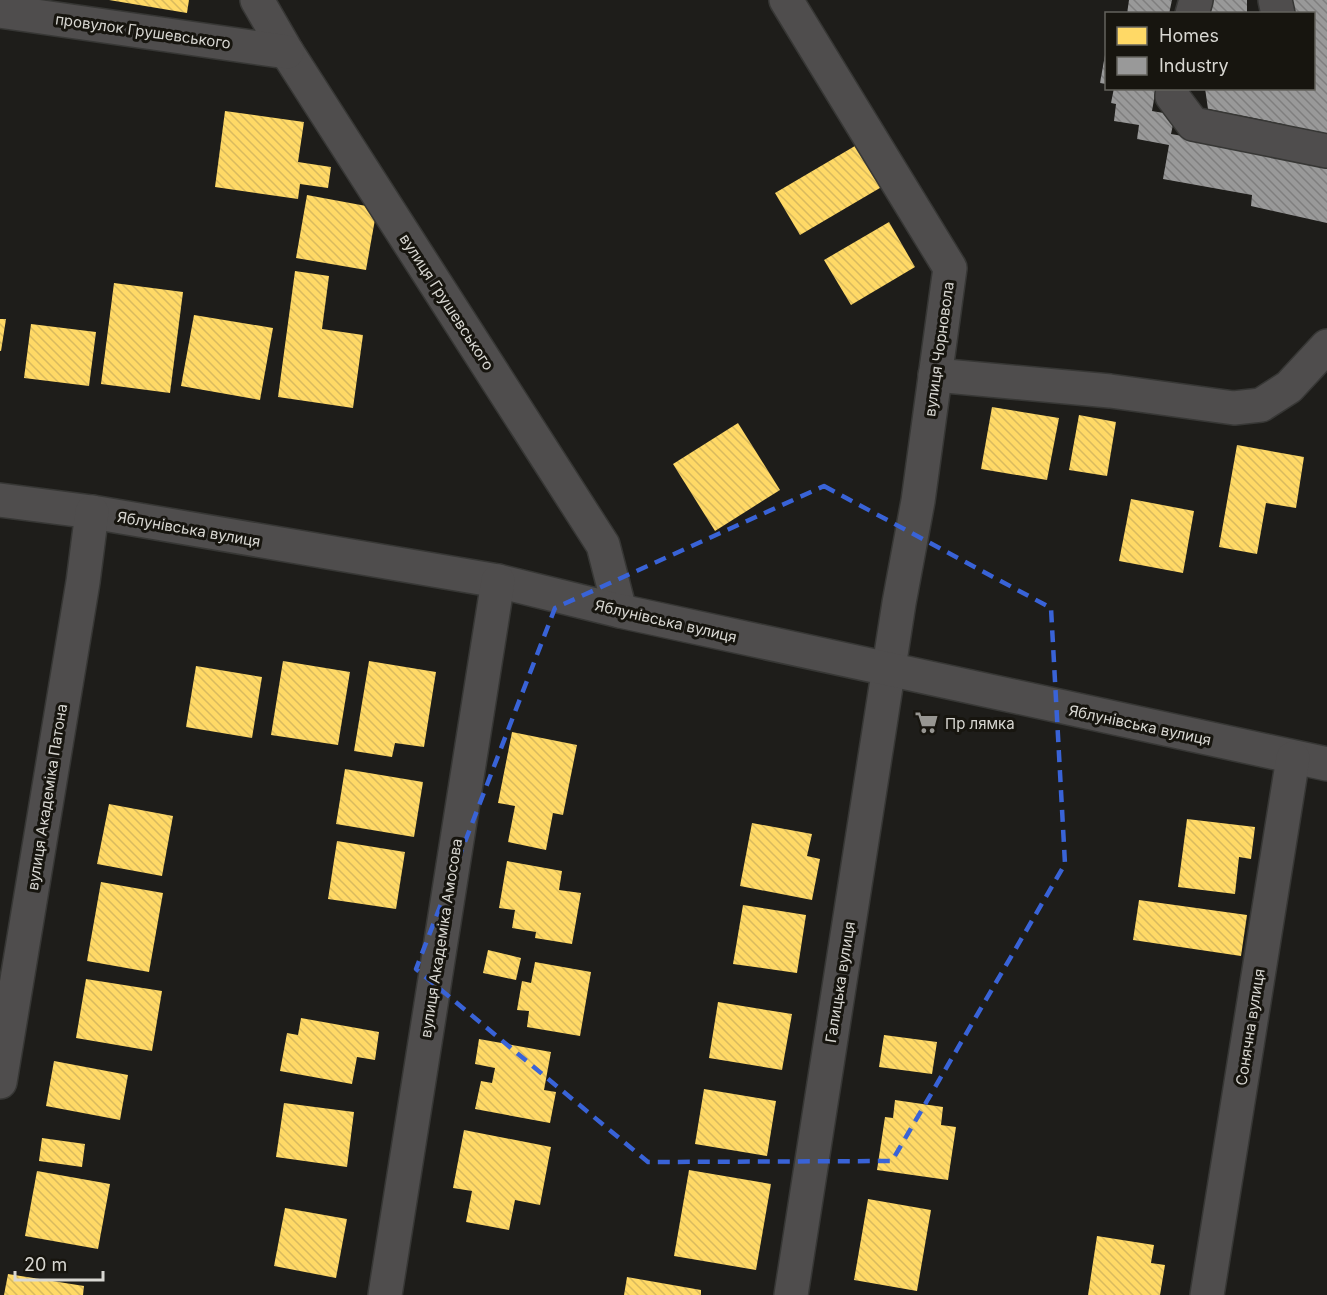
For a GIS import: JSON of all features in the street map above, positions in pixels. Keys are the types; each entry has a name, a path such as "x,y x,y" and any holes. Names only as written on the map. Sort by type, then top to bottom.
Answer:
{"street":[{"name":"вулиця Грушевського","path":"257,0 287,52 603,545 620,611"},
{"name":"вулиця Чорновола","path":"786,0 950,268 918,501 889,669"},
{"name":"провулок Грушевського","path":"0,11 287,52"},
{"path":"1173,90 1172,96 1193,124 1327,151"},
{"path":"935,375 1110,391 1234,408 1261,405 1289,387 1327,346"},
{"name":"Яблунівська вулиця","path":"0,500 92,512 498,581 620,611 1327,764"},
{"name":"вулиця Академіка Патона","path":"0,1082 83,582 92,512"},
{"name":"вулиця Академіка Амосова","path":"385,1295 498,581"},
{"name":"Галицька вулиця","path":"791,1295 889,669"},
{"name":"Сонячна вулиця","path":"1207,1295 1293,758"}],"highlighted area":[{"path":"824,486 1051,608 1065,864 892,1161 648,1162 416,969 555,608"}],"building: Homes":[{"path":"109,0 189,0 187,13"},
{"path":"225,111 304,122 298,162 331,167 328,188 300,184 298,199 215,187"},
{"path":"860,143 885,185 800,235 775,193"},
{"path":"307,195 377,208 366,270 296,258"},
{"path":"889,222 915,267 851,305 824,260"},
{"path":"295,271 329,276 322,329 363,335 353,408 278,397"},
{"path":"114,283 183,292 170,393 101,384"},
{"path":"194,315 273,328 260,400 181,386"},
{"path":"0,319 6,319 1,351 0,351"},
{"path":"31,324 96,332 89,386 24,378"},
{"path":"992,407 1059,418 1047,480 981,469"},
{"path":"1079,415 1116,422 1107,476 1069,470"},
{"path":"738,423 780,490 715,531 673,464"},
{"path":"1237,445 1304,457 1296,508 1266,503 1257,554 1219,547"},
{"path":"1131,499 1194,511 1183,573 1119,561"},
{"path":"283,661 350,672 338,745 271,735"},
{"path":"369,661 436,672 424,747 395,743 392,757 354,751"},
{"path":"196,666 262,677 252,738 186,727"},
{"path":"512,732 577,745 563,815 553,813 546,850 508,842 515,806 498,803"},
{"path":"345,769 423,782 414,837 336,824"},
{"path":"109,804 173,816 162,876 97,864"},
{"path":"1187,819 1255,827 1251,859 1239,857 1235,894 1178,887"},
{"path":"752,823 812,834 807,856 820,859 812,900 740,886"},
{"path":"337,841 405,852 396,909 328,899"},
{"path":"507,861 562,871 559,890 581,893 572,944 535,938 536,932 512,928 515,910 499,908"},
{"path":"101,882 163,893 149,972 87,961"},
{"path":"1139,900 1247,915 1241,956 1133,940"},
{"path":"743,905 806,915 797,973 733,964"},
{"path":"488,950 521,958 516,980 483,973"},
{"path":"535,962 591,972 580,1036 527,1027 529,1011 517,1010 522,981 531,983"},
{"path":"86,979 162,991 152,1051 76,1038"},
{"path":"718,1002 792,1014 782,1070 709,1058"},
{"path":"301,1018 379,1032 375,1060 357,1057 352,1084 280,1071 287,1033 298,1035"},
{"path":"884,1035 937,1042 932,1074 879,1067"},
{"path":"479,1039 551,1052 544,1090 556,1092 550,1123 475,1109 481,1081 492,1083 495,1068 475,1064"},
{"path":"54,1061 128,1075 120,1120 46,1106"},
{"path":"704,1089 776,1101 767,1156 695,1144"},
{"path":"895,1100 943,1107 941,1125 956,1127 948,1180 877,1170 885,1117 893,1118"},
{"path":"284,1103 354,1112 347,1167 276,1157"},
{"path":"464,1130 551,1147 540,1205 515,1200 509,1230 466,1222 472,1191 453,1188"},
{"path":"42,1138 85,1144 82,1167 39,1161"},
{"path":"689,1170 771,1184 756,1270 674,1256"},
{"path":"37,1171 110,1184 98,1249 25,1236"},
{"path":"868,1199 931,1210 917,1291 854,1280"},
{"path":"285,1208 347,1219 336,1278 274,1266"},
{"path":"1097,1236 1154,1245 1151,1263 1165,1265 1160,1295 1088,1295"},
{"path":"8,1274 84,1286 83,1295 4,1295"},
{"path":"627,1277 701,1290 701,1295 624,1295"}],"building: Industry":[{"path":"1129,0 1172,0 1169,12 1127,12"},
{"path":"1205,0 1247,0 1247,12 1203,12"},
{"path":"1292,0 1327,0 1327,134 1309,134 1283,124 1208,109 1205,90 1315,90 1315,12 1295,12"},
{"path":"1105,55 1105,84 1100,83"},
{"path":"1114,90 1156,90 1152,111 1175,115 1171,134 1327,161 1327,223 1251,206 1252,195 1163,179 1169,145 1137,139 1139,125 1114,121 1116,104 1111,103"}],"place":[{"name":"Пр лямка","path":"927,723"}]}
